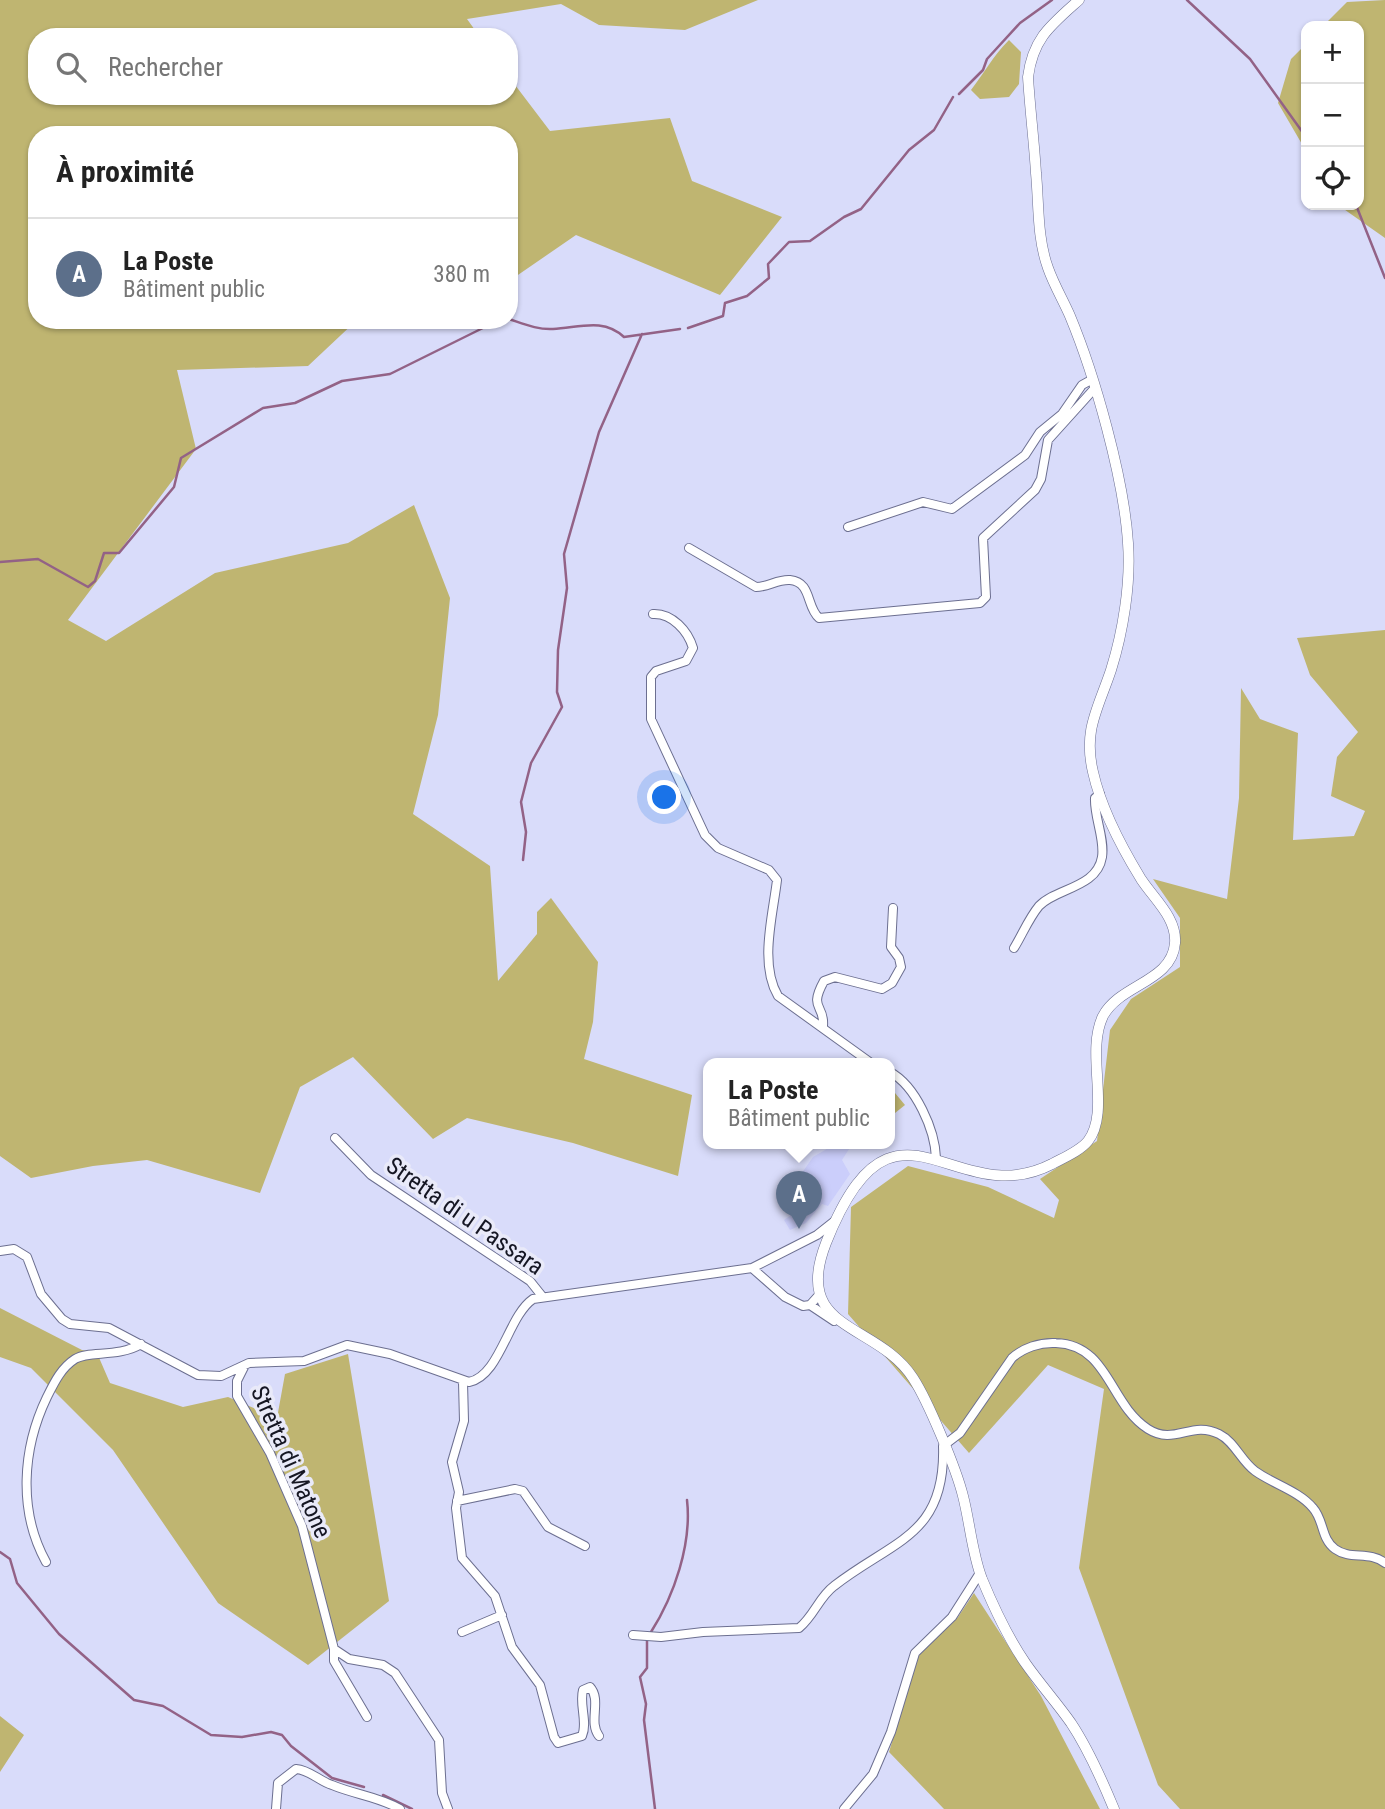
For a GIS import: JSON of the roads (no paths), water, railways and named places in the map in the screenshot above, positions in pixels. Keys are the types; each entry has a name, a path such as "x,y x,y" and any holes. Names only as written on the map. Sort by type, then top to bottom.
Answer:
{"street":[{"path":"1079,0 1038,40 1031,56 1028,77 1041,237 1047,265 1072,321 1093,385 1117,472 1128,540 1127,582 1112,666 1089,730 1093,775 1141,879 1175,930 1172,957 1153,976 1120,995 1102,1018 1095,1047 1097,1112 1094,1128 1084,1146 1044,1168 1014,1175 976,1171 911,1153 882,1161 856,1183 835,1220 816,1273 819,1295 844,1323 883,1347 914,1379 963,1493 980,1573 1017,1650 1072,1724 1096,1766 1114,1809"},
{"path":"848,527 923,502 952,509 1025,455 1040,432 1062,414 1082,386 1093,385"},
{"path":"689,548 756,587 792,580 800,583 808,593 814,614 819,618 981,603 986,597 983,538 1035,490 1041,479 1048,440 1093,385"},
{"path":"653,614 661,614 676,622 693,649 691,656 680,665 656,671 650,677 653,685 650,719 705,835 718,848 774,873 777,880 769,963 771,984 778,996 864,1058"},
{"path":"1014,948 1039,906 1077,886 1097,869 1102,856 1094,808 1095,798 1100,794"},
{"path":"823,1026 824,1020 816,1006 816,996 824,981 835,977 882,989 892,983 901,967 899,958 891,947 893,908"},
{"path":"895,1074 900,1077 924,1116 935,1141 936,1158"},
{"name":"Stretta di u Passara","path":"335,1138 371,1175 530,1281 542,1296"},
{"path":"0,1251 14,1249 27,1257 41,1294 62,1319 70,1324 109,1328 170,1361 210,1378 245,1365 266,1361 304,1362 339,1348 354,1346 421,1363 463,1381 476,1381 482,1377 527,1303 542,1296 752,1268 817,1235 835,1220"},
{"path":"752,1268 785,1297 803,1306 810,1305 819,1295"},
{"path":"810,1305 835,1322 844,1323"},
{"path":"943,1446 960,1433 1019,1351 1046,1343 1077,1345 1095,1361 1133,1416 1147,1428 1169,1437 1199,1427 1222,1436 1255,1471 1309,1503 1317,1511 1326,1539 1332,1547 1340,1552 1378,1558 1385,1563"},
{"path":"46,1562 35,1542 25,1473 33,1432 42,1406 54,1383 76,1358 116,1354 141,1344"},
{"name":"Stretta di Matone","path":"245,1365 237,1381 237,1395 270,1453 302,1526 334,1649 334,1661 367,1717"},
{"path":"463,1381 464,1421 452,1462 459,1492 457,1501 462,1558 495,1596 512,1647 540,1685 558,1743 582,1736 585,1730 582,1696 583,1690 590,1687 595,1693 594,1729 599,1736"},
{"path":"633,1635 661,1637 703,1632 799,1628 832,1587 902,1542 929,1514 942,1485 943,1446"},
{"path":"457,1501 515,1489 523,1491 548,1527 584,1546"},
{"path":"844,1809 873,1774 891,1732 915,1653 952,1617 980,1573"},
{"path":"462,1632 502,1615"},
{"path":"334,1649 349,1659 383,1665 395,1673 439,1740 442,1793 448,1809"},
{"path":"276,1809 278,1783 296,1769 305,1770 344,1790 377,1797 400,1809"}],"waterway":[{"path":"959,94 983,70 987,59 1020,23 1052,0"},
{"path":"1187,0 1250,59 1301,130"},
{"path":"688,328 723,316 725,303 747,296 769,278 768,264 789,242 810,241 844,217 861,209 909,150 934,130 953,97"},
{"path":"1358,210 1385,278"},
{"path":"518,322 547,329 599,325 624,337 680,329"},
{"path":"0,562 38,559 88,587 95,581 104,553 119,553 174,487 181,458 263,408 295,403 342,381 390,374 481,329"},
{"path":"523,860 526,832 521,802 531,763 562,707 557,692 558,650 567,588 564,554 599,432 642,334"},
{"path":"651,1632 680,1569 687,1534 687,1500"},
{"path":"0,1552 10,1559 17,1583 59,1634 134,1700 163,1706 211,1735 242,1737 271,1732 282,1735 291,1746 332,1778 364,1787"},
{"path":"647,1640 647,1668 640,1677 646,1704 644,1720 655,1809"},
{"path":"383,1795 412,1809"}],"place":[{"name":"La Poste","path":"799,1229"}]}
